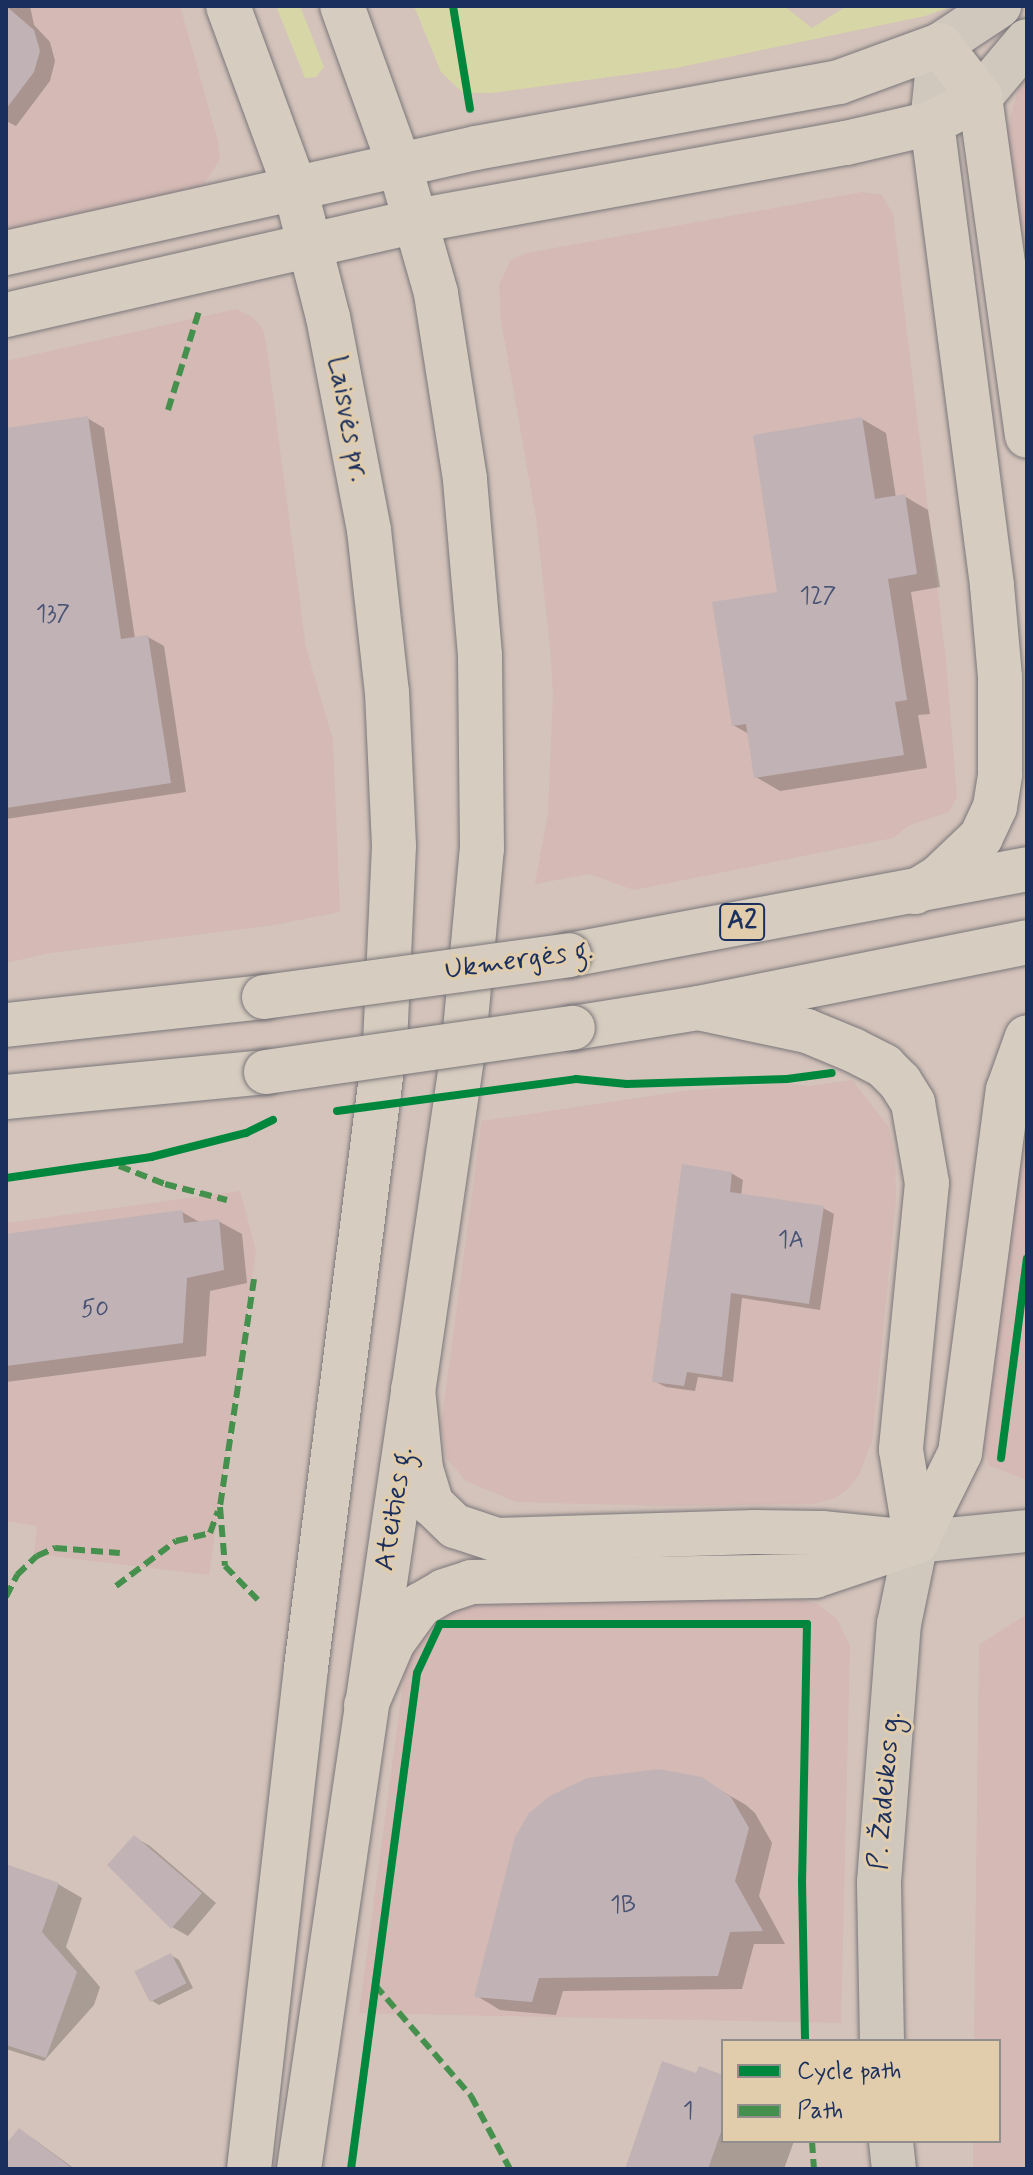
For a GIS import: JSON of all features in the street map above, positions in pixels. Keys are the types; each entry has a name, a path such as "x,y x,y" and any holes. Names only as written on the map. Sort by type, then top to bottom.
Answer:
{"main road":[{"name":"Laisvės pr.","path":"228,6 295,188 369,530 387,692 394,846 385,1045 306,1668 249,2169"},
{"path":"342,6 399,164 416,221"},
{"path":"6,253 399,164 839,82 940,45 980,97 1027,436"},
{"path":"6,315 416,221 846,143 932,123 980,97"},
{"path":"915,892 939,877 981,837 995,807 1000,774 1000,677 992,585 932,123"},
{"name":"Ateities g.","path":"299,2169 463,1052 482,849 480,655 465,479 436,293 416,221"},
{"name":"Ukmergės g.","path":"6,1025 264,997 569,955 1027,869"},
{"path":"6,1097 266,1072 573,1028 698,1008 1027,942"},
{"path":"698,1008 807,1031 853,1050 884,1066 900,1082 913,1103 927,1183 901,1450 916,1542"},
{"path":"366,1705 393,1642 420,1605 444,1591 471,1582 815,1576 916,1542 960,1453 1008,1090 1027,1037"},
{"path":"413,1389 421,1469 432,1504 455,1526 497,1540 769,1532 822,1533 916,1542"}],"street":[{"path":"932,123 940,45 999,6"},
{"path":"980,97 1027,41"},
{"path":"916,1542 1027,1531"},
{"name":"P. Žadeikos g.","path":"882,2039 879,1882 899,1624 916,1542"},
{"path":"891,2143 894,2169"}],"shaded area":[{"path":"6,6 180,6 218,141 220,159 204,184 186,194 6,232"},
{"path":"1027,74 1027,299 1006,133 1019,86"},
{"path":"862,192 882,195 893,214 946,661 957,797 949,812 908,826 893,838 634,890 589,874 535,884 548,812 553,694 536,518 501,320 499,285 511,260 527,253"},
{"path":"236,309 252,317 263,329 266,342 306,648 333,740 340,912 274,925 50,953 6,963 6,361"},
{"path":"852,1080 888,1126 895,1155 896,1198 872,1441 859,1475 847,1490 833,1499 812,1504 664,1506 516,1502 466,1481 446,1458 441,1424 482,1121 684,1091 782,1083 809,1086"},
{"path":"1027,1120 1027,1480 990,1466 982,1447 982,1433"},
{"path":"240,1191 256,1251 209,1575 34,1554 37,1526 6,1521 6,1223"},
{"path":"467,1600 804,1600 818,1604 837,1619 850,1646 841,2023 359,2013 406,1661 434,1615"},
{"path":"1027,1614 1027,2169 973,2169 973,2143 1001,2143 1001,2039 974,2039 979,1645"}],"green space":[{"path":"276,6 300,6 324,67 316,77 305,78"},
{"path":"414,6 784,6 812,28 847,6 953,6 925,16 676,68 491,93 463,93 441,72"}],"building":[{"path":"6,6 34,30 40,51 34,72 6,109"},
{"path":"88,416 121,639 148,635 171,783 6,808 6,428"},
{"path":"862,417 875,499 905,494 917,574 888,579 907,700 895,702 904,755 754,778 746,724 732,726 712,602 777,592 753,435"},
{"path":"682,1164 732,1172 730,1192 824,1206 809,1304 731,1293 722,1377 687,1372 684,1386 652,1382"},
{"path":"182,1210 184,1223 219,1219 224,1270 187,1278 183,1343 6,1366 6,1234"},
{"path":"659,1769 702,1777 731,1797 749,1828 735,1881 763,1931 730,1932 718,1976 539,1978 532,2002 474,1997 515,1837 529,1813 550,1796 587,1778"},
{"path":"134,1835 202,1893 171,1929 107,1865"},
{"path":"6,1864 59,1883 42,1932 77,1972 46,2058 6,2045"},
{"path":"171,1953 186,1983 150,2002 134,1972"},
{"path":"662,2061 696,2073 699,2066 721,2074 721,2132 708,2169 625,2169"},
{"path":"19,2128 73,2169 6,2169 6,2144"}],"marked path":[{"path":"168,410 199,311"},
{"path":"119,1166 165,1184 227,1200"},
{"path":"254,1279 220,1507 225,1566 258,1600"},
{"path":"116,1586 176,1541 210,1533 218,1511"},
{"path":"6,1597 17,1575 37,1556 55,1548 120,1553"},
{"path":"375,1985 471,2096 510,2169"},
{"path":"812,2143 814,2169"}],"cycle path":[{"path":"453,6 470,109"},
{"path":"337,1111 576,1079 627,1084 787,1079 832,1073"},
{"path":"6,1178 151,1157 246,1133 273,1120"},
{"path":"1001,1458 1027,1259"},
{"path":"351,2169 417,1673 440,1624 807,1624 802,1881 805,2039"}]}
